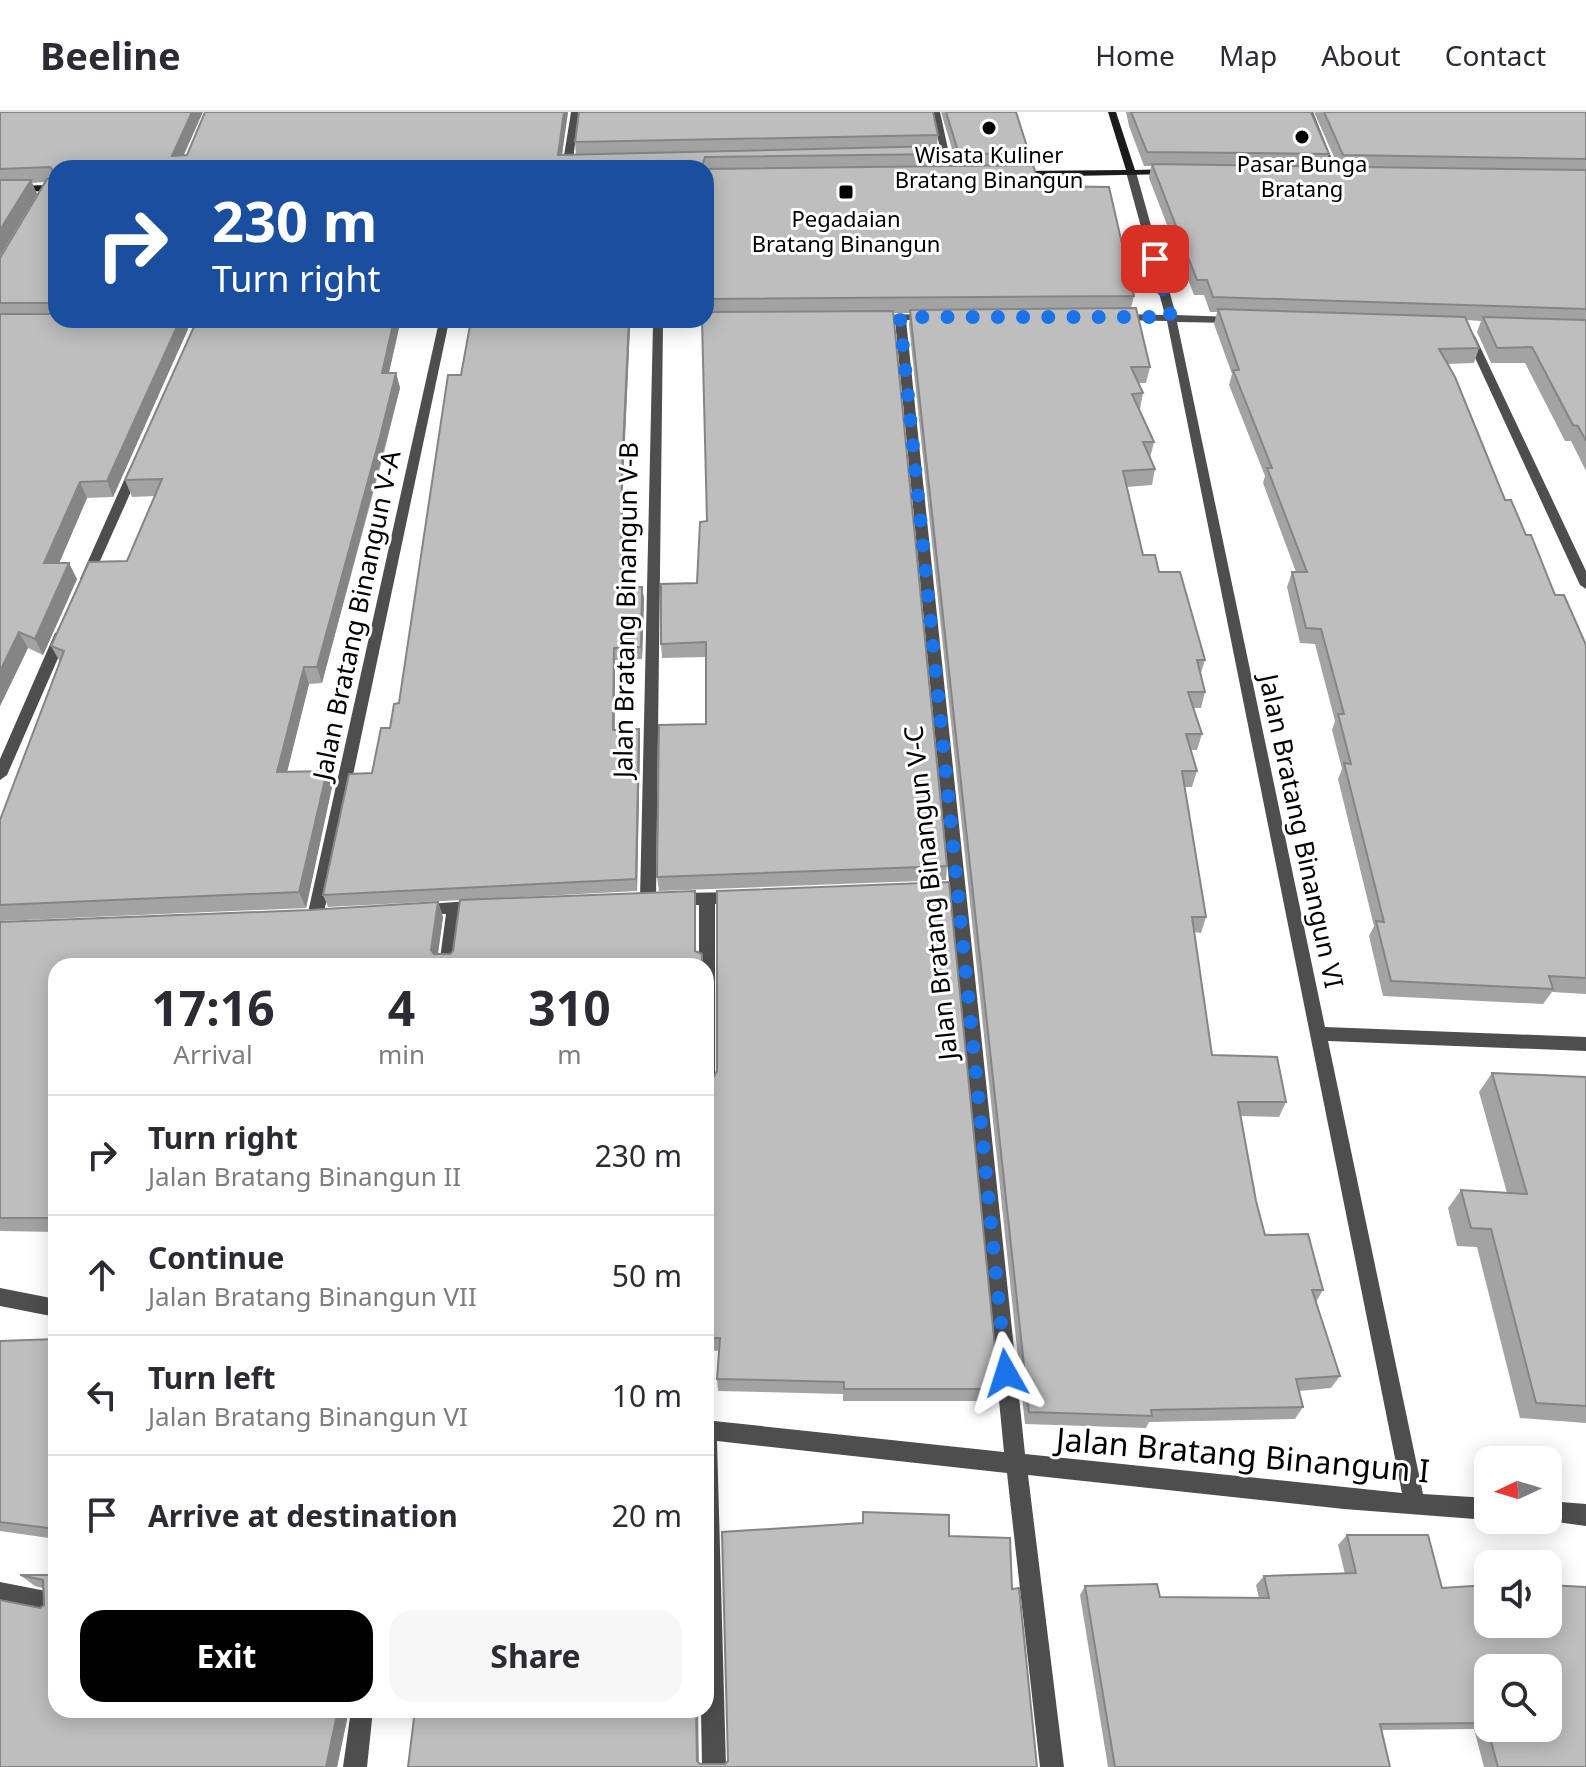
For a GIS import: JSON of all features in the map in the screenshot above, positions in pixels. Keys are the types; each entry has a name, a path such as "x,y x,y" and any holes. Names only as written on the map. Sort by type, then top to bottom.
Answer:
{"street":[{"path":"568,160 575,112"},
{"path":"936,112 951,175"},
{"path":"1112,112 1131,172"},
{"path":"1309,112 1336,175"},
{"path":"929,155 945,155"},
{"name":"Jalan Bratang Binangun VI","path":"1131,172 1171,317 1415,1504"},
{"path":"997,174 1178,172"},
{"path":"935,175 966,174"},
{"path":"1320,174 1352,175"},
{"path":"0,189 48,188"},
{"path":"43,198 48,192"},
{"name":"Jalan Bratang Binangun V-C","path":"900,317 950,889 1052,1767"},
{"path":"855,318 948,317"},
{"path":"1107,317 1242,320"},
{"path":"714,321 734,320"},
{"path":"1479,325 1464,324 1586,585"},
{"name":"Jalan Bratang Binangun V-A","path":"315,917 443,328"},
{"name":"Jalan Bratang Binangun V-B","path":"658,328 641,900 707,899"},
{"path":"84,586 141,455"},
{"path":"0,775 71,615"},
{"path":"707,958 707,899 754,897"},
{"path":"408,910 500,905"},
{"path":"448,958 455,907"},
{"path":"1320,1034 1586,1044"},
{"path":"0,1297 48,1306"},
{"name":"Jalan Bratang Binangun I","path":"714,1430 1016,1465 1474,1508"},
{"path":"1562,1513 1586,1515"},
{"path":"0,1593 48,1602"},
{"path":"355,1767 361,1718"},
{"path":"713,1718 714,1767"}],"building":[{"path":"0,112 192,112 172,156 187,155 205,112 564,112 558,155 941,146 943,154 705,157 704,160 48,160 48,167 0,169"},
{"path":"579,112 933,112 938,135 575,142"},
{"path":"946,112 1016,112 1029,153 959,154"},
{"path":"1131,112 1311,112 1329,154 1147,152"},
{"path":"1324,112 1586,112 1586,159 1343,155"},
{"path":"1152,164 1586,170 1586,309 1213,297 1207,280 1197,280"},
{"path":"1033,165 1040,186 1109,187 1134,296 714,299 714,169"},
{"path":"47,179 48,303 0,303 0,258"},
{"path":"0,180 31,180 0,230"},
{"path":"1136,308 1150,367 1131,367 1143,393 1132,394 1154,442 1143,442 1155,469 1123,471 1143,555 1155,555 1159,572 1180,572 1205,660 1197,660 1205,692 1188,692 1202,734 1186,734 1197,771 1182,771 1206,917 1192,917 1212,1055 1277,1057 1286,1102 1238,1102 1256,1201 1265,1235 1308,1234 1323,1290 1312,1290 1340,1376 1296,1379 1303,1407 1151,1410 1152,1416 1029,1412 910,310"},
{"path":"1218,309 1465,317 1479,348 1439,349 1455,377 1505,500 1511,500 1526,535 1531,535 1555,595 1564,595 1586,645 1586,978 1549,976 1553,989 1391,981 1376,921 1384,922 1344,763 1351,764 1338,714 1344,714 1321,629 1306,628 1292,572 1307,572 1267,468 1272,468 1233,370 1239,370"},
{"path":"893,311 947,866 657,877 659,725 706,724 706,642 661,644 661,584 697,583 700,522 707,521 702,328 714,328 714,312"},
{"path":"0,314 48,314 48,328 176,328 107,481 80,482 44,563 69,563 35,639 19,632 0,671"},
{"path":"1483,317 1586,320 1586,441 1578,426 1573,425 1532,347 1497,348"},
{"path":"193,328 392,328 382,373 396,373 380,437 317,667 304,667 277,772 327,771 299,892 0,905 0,820 64,651 51,646 89,562 127,561 162,479 125,480"},
{"path":"470,328 629,328 622,470 621,588 642,587 641,647 614,648 613,730 639,729 636,879 323,895 349,774 372,773 381,728 390,728 394,704 399,703 448,375 461,375"},
{"path":"949,882 999,1389 844,1389 844,1382 717,1379 720,1338 714,1338 714,1076 717,1071 717,891"},
{"path":"695,891 695,951 702,954 702,958 48,958 48,1218 0,1218 0,922 438,902 431,950 434,954 450,954 453,951 460,900"},
{"path":"1492,1073 1586,1077 1586,1406 1536,1403 1491,1229 1471,1228 1461,1190 1527,1194"},
{"path":"48,1339 48,1528 0,1522 0,1341"},
{"path":"863,1512 949,1515 949,1536 1010,1538 1012,1589 1019,1588 1037,1767 408,1767 414,1718 696,1718 697,1761 700,1764 725,1764 728,1761 722,1532 863,1523"},
{"path":"1347,1535 1428,1535 1442,1588 1474,1586 1474,1638 1562,1638 1562,1586 1586,1587 1586,1767 1498,1767 1491,1742 1562,1742 1562,1654 1474,1654 1474,1723 1380,1724 1390,1767 1115,1767 1085,1586 1157,1584 1160,1597 1269,1598 1264,1576 1356,1573"},
{"path":"20,1575 48,1575 48,1718 336,1718 326,1767 0,1767 0,1600 40,1608 44,1605 43,1580"}],"place":[{"name":"Wisata Kuliner Bratang Binangun","path":"989,128"},
{"name":"Pasar Bunga Bratang","path":"1302,137"},
{"name":"Pegadaian Bratang Binangun","path":"846,192"}],"route":[{"path":"1006,1373 900,317 1171,317 1155,259"}]}
